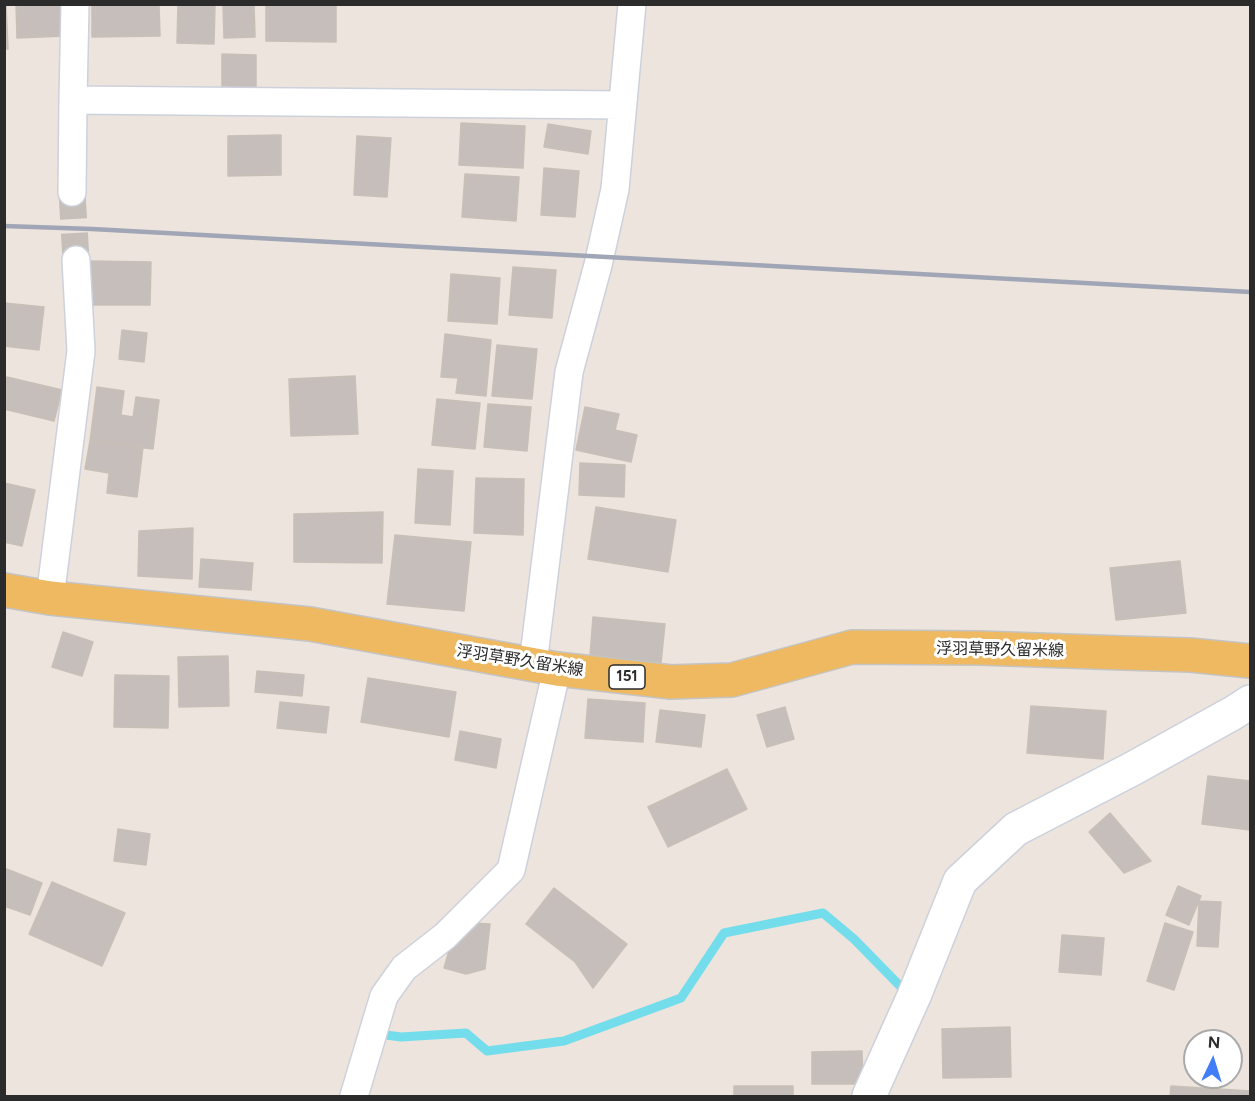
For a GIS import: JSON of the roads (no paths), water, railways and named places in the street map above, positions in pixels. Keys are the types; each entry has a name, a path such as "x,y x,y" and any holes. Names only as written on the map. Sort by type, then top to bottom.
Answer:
{"main road":[{"name":"浮羽草野久留米線","path":"4,590 50,598 310,624 545,667 671,682 732,680 852,647 1124,652 1251,661"}],"street":[{"path":"72,192 75,4"},
{"path":"354,1096 384,996 404,968 445,936 512,870 545,667 569,372 598,266 615,189 632,4"},
{"path":"73,100 622,105"},
{"path":"50,598 81,351 76,260"},
{"path":"869,1096 914,996 960,881 1016,829 1132,769 1251,702"}],"waterway":[{"path":"386,1035 401,1037 466,1033 487,1051 564,1041 681,998 724,933 823,913 854,939 902,988"}],"tunnel":[{"path":"72,192 76,260"}],"railway":[{"path":"4,226 1250,292"}]}
